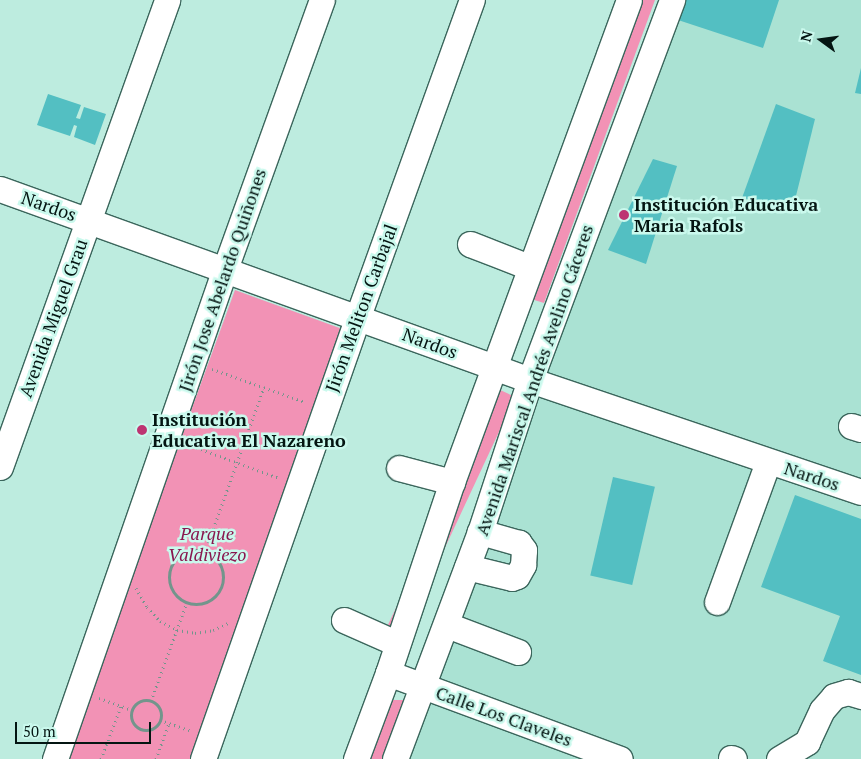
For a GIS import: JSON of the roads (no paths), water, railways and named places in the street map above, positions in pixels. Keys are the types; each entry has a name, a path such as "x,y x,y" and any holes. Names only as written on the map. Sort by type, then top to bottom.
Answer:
{"street":[{"name":"Avenida Miguel Grau","path":"0,468 167,0"},
{"name":"Jirón Jose Abelardo Quiñones","path":"55,759 225,269 322,0"},
{"name":"Jirón Meliton Carbajal","path":"207,748 358,316 472,0"},
{"path":"356,759 388,673 396,643 529,267 629,0"},
{"name":"Avenida Mariscal Andrés Avelino Cáceres","path":"395,759 480,532 530,380 672,0"},
{"name":"Nardos","path":"0,189 358,316 530,380 861,492"},
{"path":"470,244 529,267"},
{"path":"717,602 768,462"},
{"path":"399,468 452,482"},
{"path":"467,567 512,578 517,576 523,565 524,550 518,543 480,532"},
{"path":"344,620 396,643"},
{"path":"447,624 518,652"},
{"name":"Calle Los Claveles","path":"388,673 620,759"},
{"path":"778,759 808,742 822,710 834,696 848,692 861,696"}],"place":[{"name":"Institución Educativa Maria Rafols","path":"624,215"},
{"name":"Institución Educativa El Nazareno","path":"142,430"}],"park label":[{"name":"Parque Valdiviezo","path":"207,544"}]}
